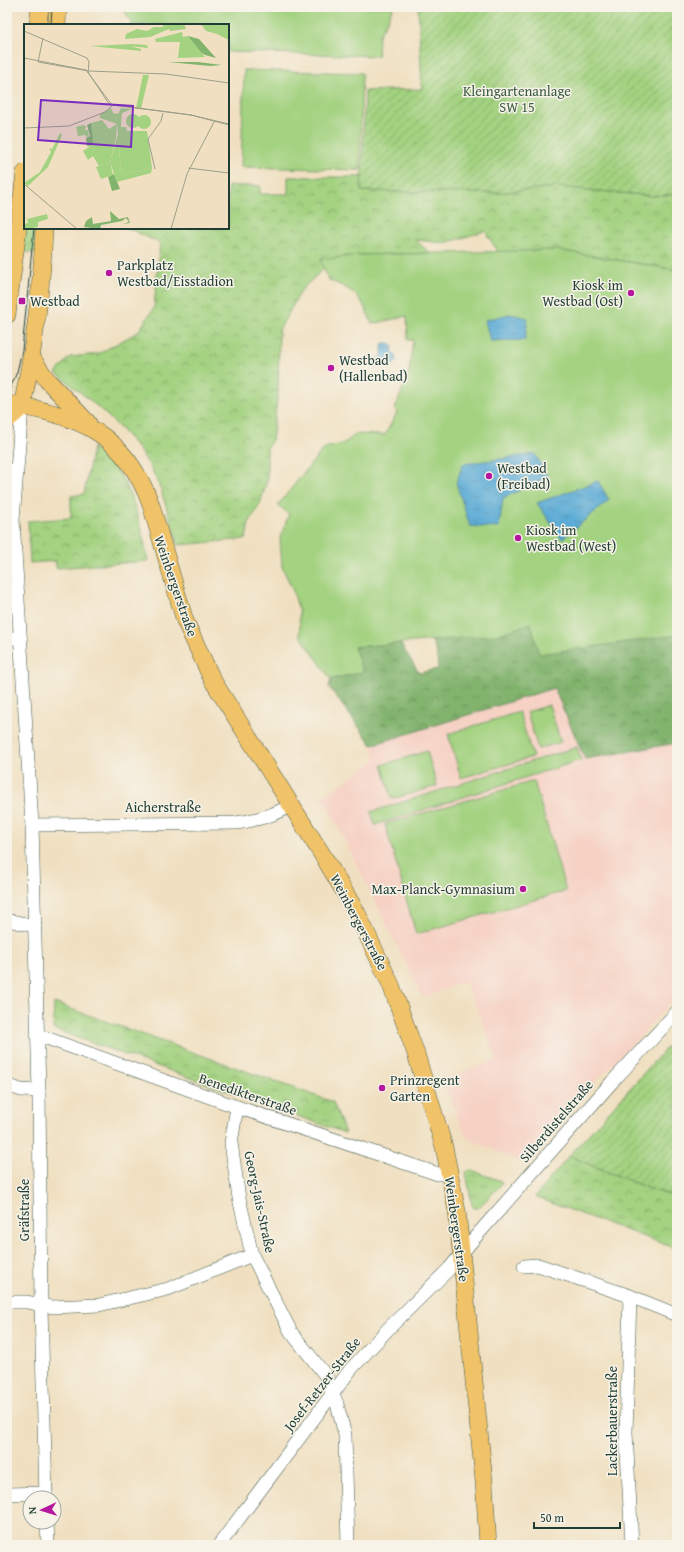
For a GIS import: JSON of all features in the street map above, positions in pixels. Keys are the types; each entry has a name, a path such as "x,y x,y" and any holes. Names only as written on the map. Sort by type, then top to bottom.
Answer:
{"main road":[{"path":"38,24 40,7"},
{"path":"57,24 58,7"},
{"path":"7,315 24,180"},
{"path":"7,420 14,406 32,358 41,275 44,229"},
{"path":"32,358 47,380 96,431"},
{"name":"Weinbergerstraße","path":"14,406 42,410 66,417 96,431 126,457 137,473 145,488 185,621 213,681 325,859 357,913 382,965 406,1022 444,1147 456,1206 484,1481 488,1545"}],"street":[{"name":"Gräfstraße","path":"14,406 13,638 32,825 38,1035 41,1306 46,1490"},
{"name":"Gräfstraße","path":"7,469 13,514"},
{"name":"Aicherstraße","path":"32,825 236,823 260,819 291,805"},
{"path":"7,920 35,926"},
{"name":"Silberdistelstraße","path":"462,1254 612,1082 677,1012"},
{"name":"Benedikterstraße","path":"38,1035 237,1107 438,1174 450,1172"},
{"path":"7,1085 21,1090 39,1091"},
{"name":"Georg-Jais-Straße","path":"237,1107 231,1143 239,1198 252,1255 292,1332 326,1376 333,1391 345,1435 348,1545"},
{"name":"Josef-Retzer-Straße","path":"219,1545 310,1425 333,1391 351,1369 462,1254"},
{"path":"7,1302 27,1302 52,1307 99,1305 168,1289 252,1255"},
{"path":"524,1266 538,1265 630,1296 677,1314"},
{"name":"Lackerbauerstraße","path":"630,1296 626,1432 632,1545"},
{"path":"7,1494 22,1495"},
{"path":"47,1530 48,1545"}],"shaded area":[{"name":"Max-Planck-Gymnasium","path":"554,688 586,759 677,743 677,996 520,1162 465,1137 443,1080 497,1059 465,981 423,998 323,797 376,760 372,745"}],"green space":[{"path":"123,7 393,7 379,35 378,56 229,52 229,24 132,24"},
{"name":"Kleingartenanlage SW 15","path":"418,7 677,7 677,194 653,196 557,187 496,193 361,191 365,91 422,89"},
{"path":"244,70 362,73 360,170 241,167"},
{"path":"288,177 362,177 362,191 496,193 557,187 653,196 677,194 677,270 557,250 498,252 485,231 445,243 415,240 430,253 359,255 321,260 324,268 302,289 279,330 278,392 272,440 267,448 267,481 260,504 249,523 246,539 178,545 161,490 143,455 117,425 56,373 70,357 98,354 138,332 154,308 160,243 130,229 229,229 229,186 260,186 260,194 288,194"},
{"path":"25,229 39,229 38,253 19,252"},
{"name":"Westbad (Freibad)","path":"557,250 677,270 677,635 539,654 531,623 496,635 354,647 363,672 331,679 300,635 299,611 292,588 282,567 280,538 289,514 278,505 324,448 345,442 352,438 355,434 385,435 398,411 395,409 409,372 413,340 408,340 407,316 372,324 365,307 357,296 346,288 329,280 320,260 359,255"},
{"path":"93,447 116,469 130,493 139,520 148,561 56,568 56,561 30,563 28,521 71,518 71,496 84,494"},
{"path":"677,582 677,743 585,759 554,688 372,745 329,687 331,679 363,672 354,647 400,643 419,673 438,669 437,654 423,619"},
{"path":"549,705 561,742 538,749 527,712"},
{"path":"519,712 533,757 461,778 448,734"},
{"path":"577,747 581,760 375,825 371,812"},
{"path":"427,751 437,786 392,799 382,765"},
{"path":"534,781 566,891 416,934 385,824"},
{"path":"54,1003 333,1102 345,1133 53,1029"},
{"path":"677,1036 677,1197 650,1189 569,1156"},
{"path":"569,1156 650,1189 677,1197 677,1249 535,1197"},
{"path":"470,1170 501,1181 502,1184 478,1208 474,1208 472,1205 466,1172"}],"water":[{"path":"510,314 528,318 525,340 490,341 485,320"},
{"path":"383,343 389,343 393,346 392,352 396,356 397,361 392,366 373,367 372,362 382,356"},
{"path":"535,454 548,477 503,498 499,528 470,526 456,483 463,464"},
{"path":"598,481 609,500 562,539 537,503"}],"tram line":[{"path":"51,24 52,7"},
{"path":"7,396 17,372 22,350 34,229"}],"place":[{"name":"Parkplatz Westbad/Eisstadion","path":"109,273"},
{"name":"Kiosk im Westbad (Ost)","path":"631,293"},
{"name":"Westbad","path":"22,301"},
{"name":"Westbad (Hallenbad)","path":"331,368"},
{"name":"Westbad (Freibad)","path":"489,476"},
{"name":"Kiosk im Westbad (West)","path":"518,538"},
{"name":"Max-Planck-Gymnasium","path":"523,889"},
{"name":"Prinzregent Garten","path":"382,1088"}]}
